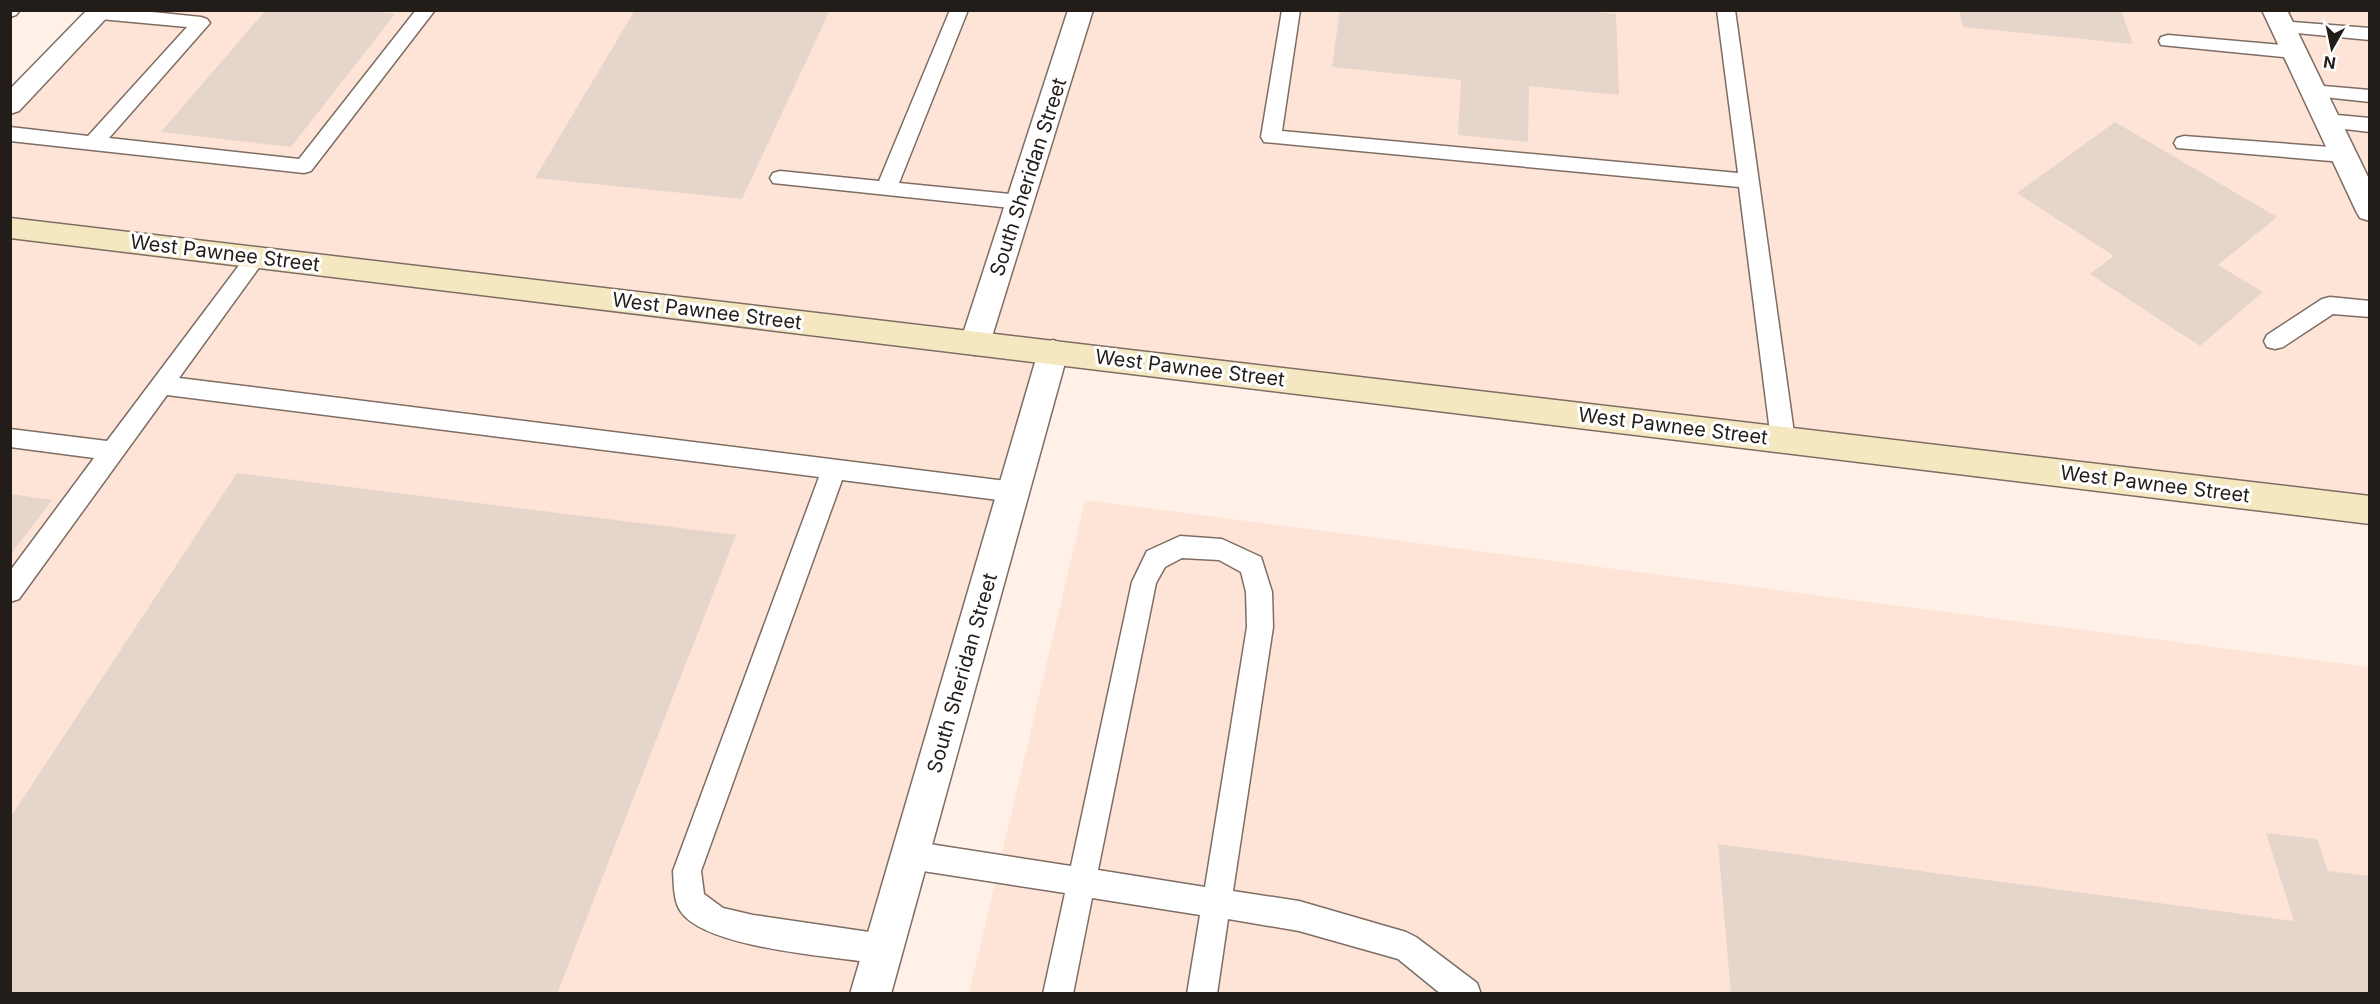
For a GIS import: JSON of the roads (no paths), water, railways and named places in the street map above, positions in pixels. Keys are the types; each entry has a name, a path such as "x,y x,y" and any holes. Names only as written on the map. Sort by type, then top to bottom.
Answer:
{"main road":[{"name":"West Pawnee Street","path":"10,228 2370,510"}],"street":[{"name":"South Sheridan Street","path":"975,343 1081,10"},
{"path":"10,105 101,12"},
{"path":"2277,19 2367,202"},
{"name":"South Sheridan Street","path":"870,993 1053,352"}],"lane":[{"path":"10,134 304,166 426,10"},
{"path":"888,187 959,10"},
{"path":"1291,10 1271,136 1749,181"},
{"path":"1726,10 1783,440"},
{"path":"93,143 201,23 101,12"},
{"path":"2277,19 2370,34"},
{"path":"2168,41 2293,52"},
{"path":"2312,91 2370,96"},
{"path":"2326,121 2370,125"},
{"path":"2184,143 2343,155"},
{"path":"780,178 1020,202"},
{"path":"10,591 255,257"},
{"path":"2275,341 2330,305 2370,309"},
{"path":"162,385 1014,492"},
{"path":"10,438 114,451"},
{"path":"834,470 687,871 691,902 716,921 753,930 883,949"},
{"path":"1058,993 1144,582 1156,559 1180,547 1222,550 1252,565 1260,592 1260,627 1202,993"},
{"path":"910,855 1299,916 1407,946 1466,993"}]}
